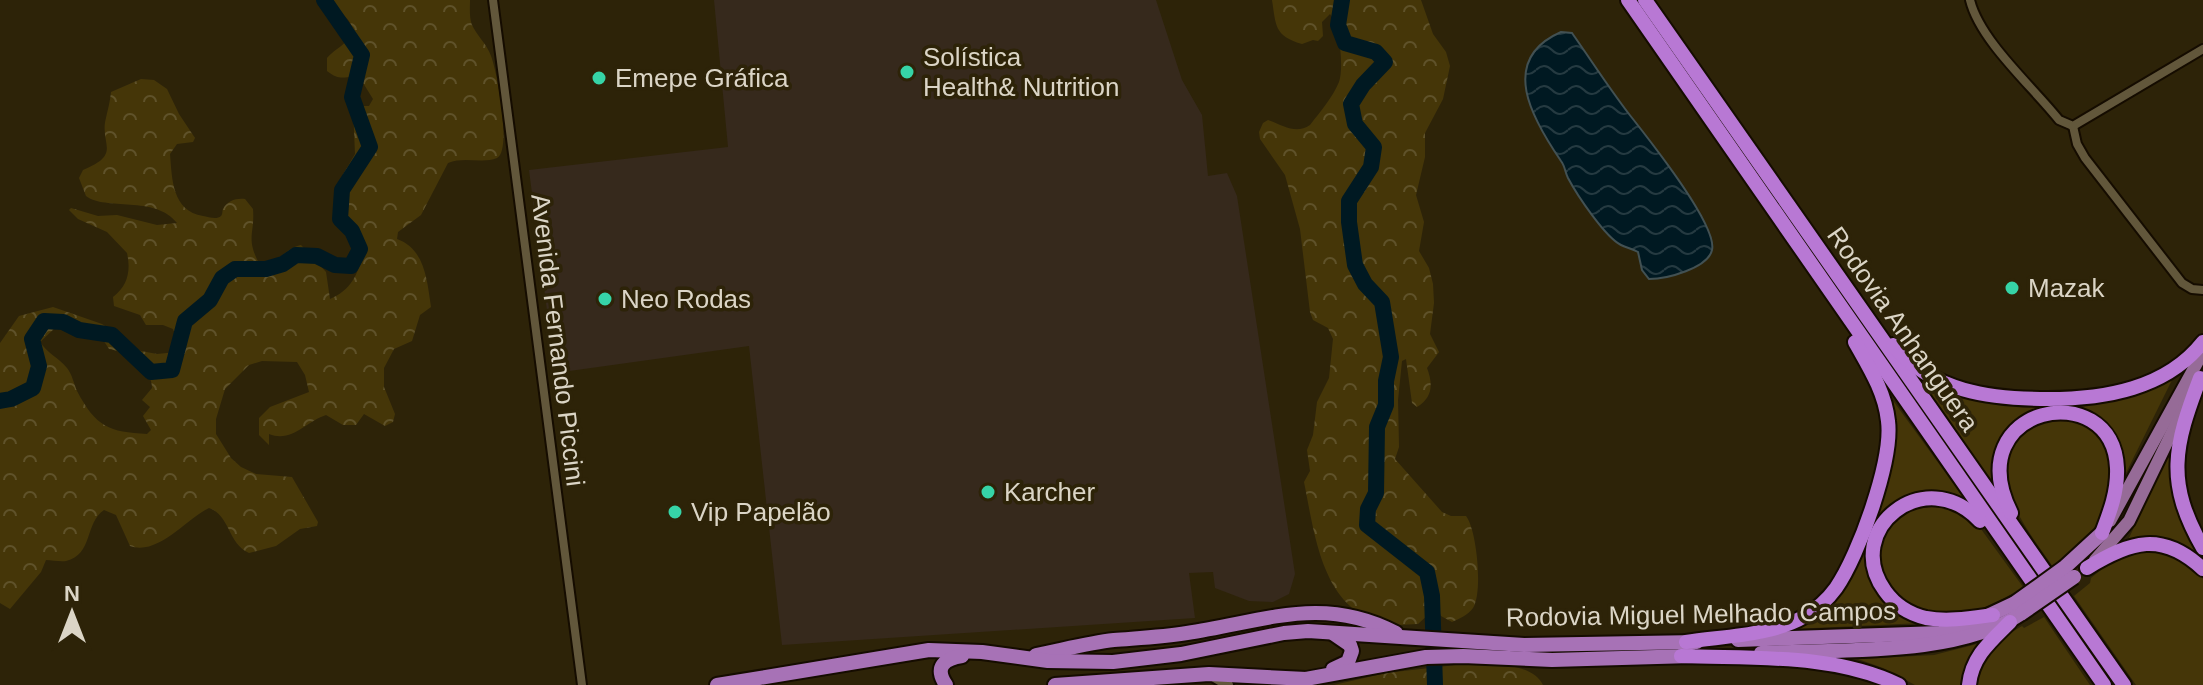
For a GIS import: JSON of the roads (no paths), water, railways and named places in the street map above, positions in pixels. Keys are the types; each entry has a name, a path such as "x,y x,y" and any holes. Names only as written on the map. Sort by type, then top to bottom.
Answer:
{"highway":[{"name":"Rodovia Anhanguera","path":"1628,0 2104,685"},
{"name":"Rodovia Anhanguera","path":"1645,0 1836,277 2126,685"},
{"path":"1836,277 1899,352 1914,364 1955,388 1993,398 2077,399 2113,394 2154,379 2174,367 2203,342"},
{"path":"1683,649 1800,619 1833,592 1854,555 1884,465 1888,420 1875,380 1820,279"},
{"path":"2202,376 2181,428 2176,460 2183,506 2203,548"},
{"path":"1969,685 1972,669 1985,645 2016,613 2070,572 2102,533 2114,499 2116,456 2112,445 2088,420 2069,412 2045,413 2022,423 2006,443 2001,457 2002,490 2027,546"},
{"path":"1993,615 1944,619 1907,611 1892,600 1879,582 1874,568 1876,537 1895,510 1909,502 1940,498 1970,510 2017,562"},
{"path":"2070,572 2087,568 2134,545 2148,543 2174,548 2203,569"},
{"path":"1017,658 1112,641 1164,637 1253,620 1320,612 1348,614 1405,636"},
{"name":"Rodovia Miguel Melhado Campos","path":"717,685 906,653 949,650 1017,658 1113,662 1181,654 1284,633 1330,632 1524,645 1683,649 1932,645 1961,640 2016,613"},
{"name":"Rodovia Miguel Melhado Campos","path":"1055,685 1209,674 1300,682 1411,660 1463,656 1552,660 1927,634 1964,627 1993,615 2016,613"},
{"path":"1300,682 1344,665 1350,659 1350,645 1330,632"},
{"path":"1683,649 1831,664 1862,670 1899,685"},
{"path":"946,685 940,675 943,662 982,652"}],"main road":[{"path":"2102,533 2203,352"},
{"path":"2087,568 2129,521 2170,431 2202,376"}],"street":[{"name":"Avenida Fernando Piccini","path":"493,0 582,685"},
{"path":"1970,0 1976,16 1999,51 2059,120 2073,126"},
{"path":"2073,126 2203,49"},
{"path":"2073,126 2077,144 2085,158 2182,283 2192,289 2203,290"},
{"path":"1209,674 1228,685"}],"water":[{"path":"1561,32 1572,33 1665,161 1704,221 1712,250 1695,267 1676,275 1649,279 1642,270 1638,252 1614,241 1607,234 1572,185 1540,127 1526,92 1525,74 1530,58 1541,44"}],"waterway":[{"path":"0,401 33,388 39,366 32,339 44,321 63,322 79,330 112,335 151,372 172,370 185,321 210,300 222,278 235,269 266,269 283,264 296,255 317,256 335,265 351,266 360,249 352,231 340,219 342,190 370,147 352,97 362,55 324,0"},
{"path":"1342,0 1338,25 1345,43 1376,52 1385,62 1363,85 1351,104 1355,124 1374,147 1371,167 1349,201 1355,265 1365,284 1382,302 1391,357 1386,381 1386,405 1377,427 1376,493 1368,509 1367,525 1427,572 1432,596 1435,685"}],"place":[{"name":"Solística Health& Nutrition","path":"907,72"},
{"name":"Emepe Gráfica","path":"599,78"},
{"name":"Mazak","path":"2012,288"},
{"name":"Neo Rodas","path":"605,299"},
{"name":"Karcher","path":"988,492"},
{"name":"Vip Papelão","path":"675,512"}]}
